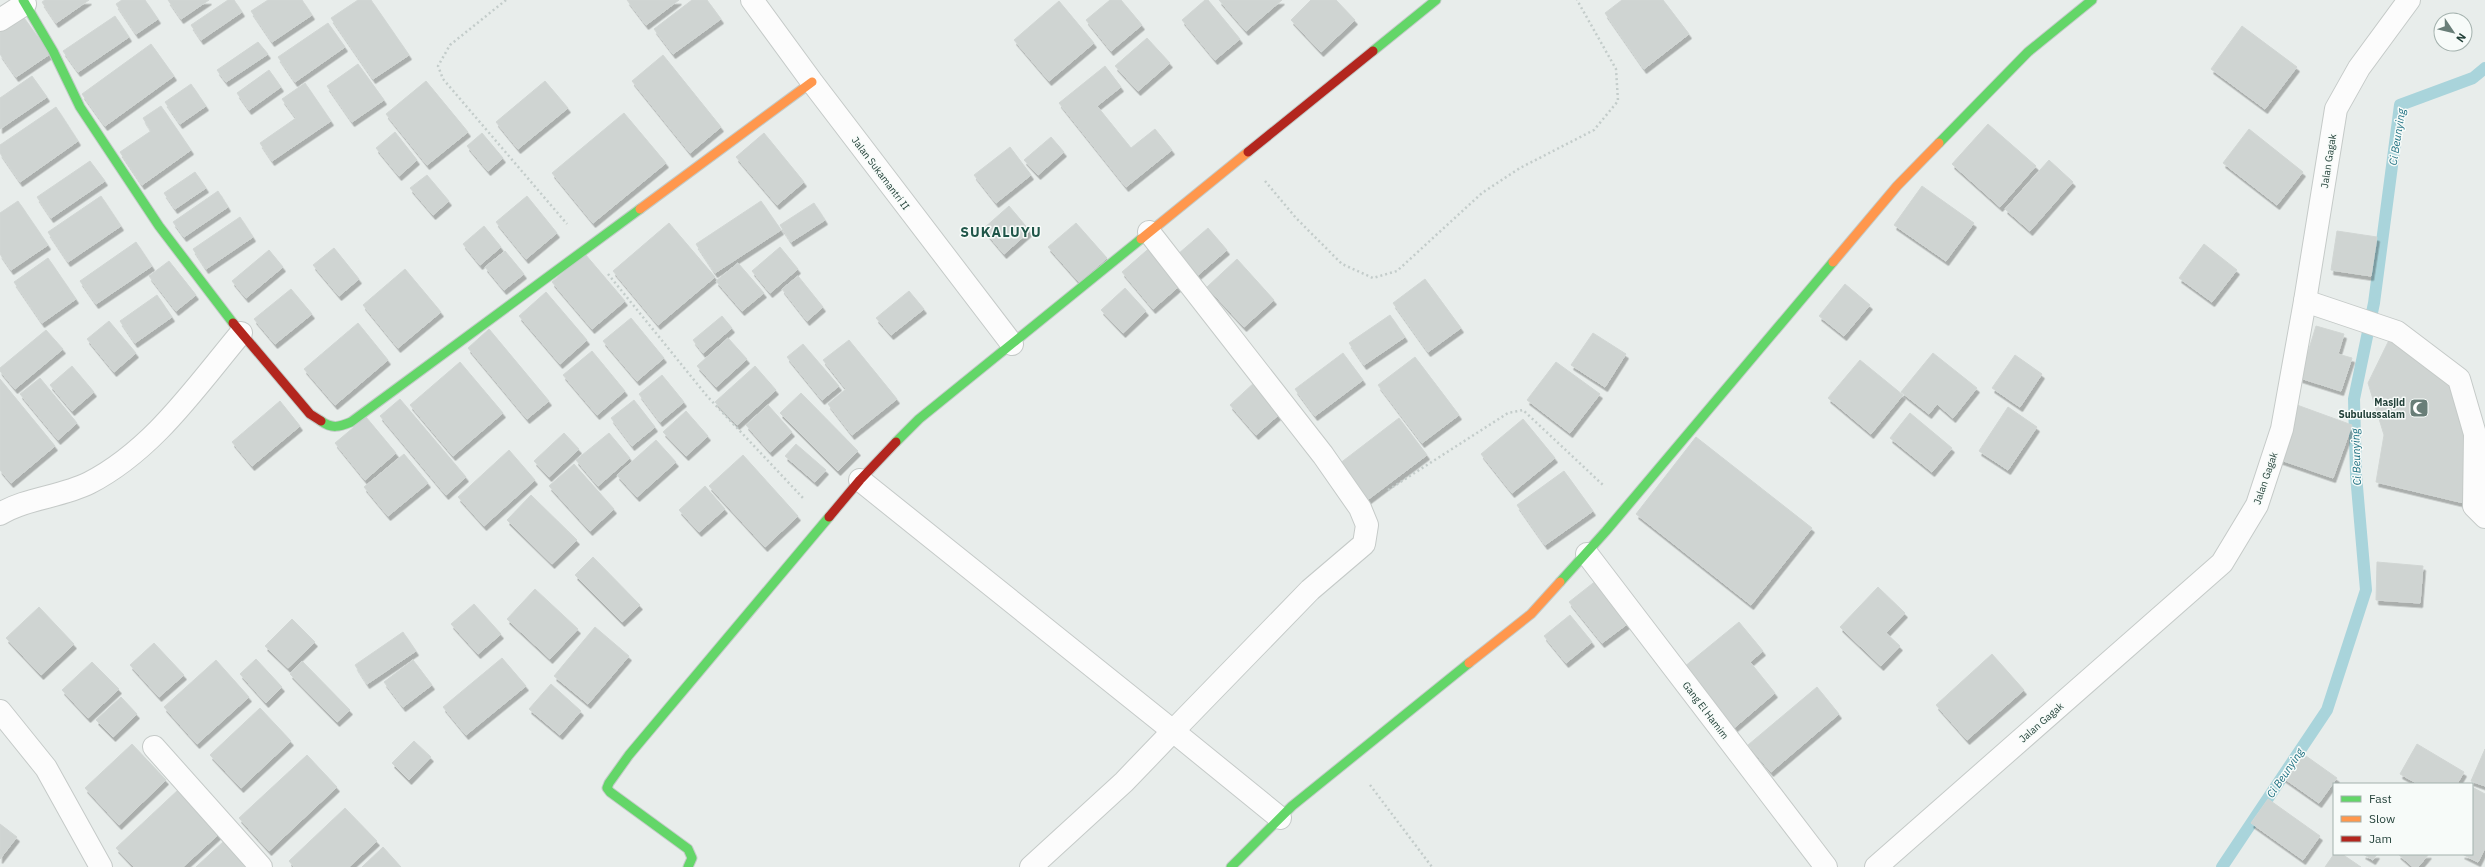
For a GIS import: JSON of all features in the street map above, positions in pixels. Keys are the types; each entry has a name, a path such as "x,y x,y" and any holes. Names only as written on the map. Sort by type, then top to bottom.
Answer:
{"street":[{"name":"Jalan Sukamantri II","path":"752,0 812,82 1012,344"},
{"path":"688,867 692,860 692,854 688,849 610,792 607,788 628,755 860,480 919,419 1244,154 1436,0"},
{"path":"1230,867 1280,818 1350,759 1531,614 1587,554 1897,186 2028,52 2092,0"},
{"name":"Jalan Gagak","path":"1876,867 2222,562 2257,505 2282,429 2305,301 2336,109 2359,68 2409,0"},
{"path":"0,20 24,2 53,51 80,107 159,226 241,334 310,414 327,426 338,428 351,422 812,82"},
{"path":"1031,867 1124,782 1310,590 1364,544 1367,525 1360,508 1323,455 1149,232"},
{"path":"2305,301 2397,332 2459,379 2475,434 2474,506 2485,517"},
{"path":"0,514 88,484 134,455 169,420 241,334"},
{"path":"860,480 1280,818"},
{"name":"Gang El Hamim","path":"1587,554 1826,867"},
{"path":"0,711 46,768 102,867"},
{"path":"154,747 261,867"}],"path":[{"path":"1244,154 1296,218 1342,264 1373,278 1397,271 1482,193 1520,168 1594,130 1618,101 1616,69 1577,0"},
{"path":"1360,508 1508,413 1523,410 1627,507"},
{"path":"1350,759 1432,867"}],"building":[{"path":"45,0 89,0 56,23 42,2"},
{"path":"122,0 145,0 158,19 136,34 116,4"},
{"path":"168,0 209,0 181,19"},
{"path":"228,0 234,0 242,12 201,40 191,25"},
{"path":"268,0 302,0 312,15 272,42 251,11"},
{"path":"358,0 371,0 409,55 373,79 331,18"},
{"path":"627,0 679,0 646,25"},
{"path":"692,0 707,0 721,19 673,54 654,29"},
{"path":"1110,0 1121,0 1142,25 1111,51 1086,20"},
{"path":"1205,0 1208,0 1240,39 1215,60 1182,20"},
{"path":"1219,0 1282,0 1246,31"},
{"path":"1311,0 1336,0 1355,20 1321,52 1291,20"},
{"path":"1622,0 1663,0 1689,34 1644,69 1605,13"},
{"path":"1059,1 1094,43 1049,81 1014,40"},
{"path":"22,15 50,54 16,77 0,54 0,30"},
{"path":"115,16 129,37 78,72 63,51"},
{"path":"328,23 345,47 295,82 278,57"},
{"path":"2242,26 2297,67 2265,109 2211,69"},
{"path":"1147,38 1170,63 1138,91 1115,66"},
{"path":"258,42 268,54 226,82 217,70"},
{"path":"151,44 174,76 105,126 82,94"},
{"path":"663,55 721,127 690,153 632,81"},
{"path":"358,64 384,100 352,122 327,86"},
{"path":"1105,66 1121,87 1097,106 1131,148 1155,129 1172,150 1126,187 1059,103"},
{"path":"269,70 281,87 249,110 237,93"},
{"path":"32,76 47,97 0,129 0,98"},
{"path":"426,81 468,132 427,165 386,114"},
{"path":"545,81 568,108 518,149 496,122"},
{"path":"305,83 331,121 272,161 260,143 296,118 282,99"},
{"path":"191,84 206,106 180,124 165,102"},
{"path":"161,106 191,150 142,185 120,152 151,131 143,118"},
{"path":"56,107 78,141 20,182 0,153 0,145"},
{"path":"624,113 666,163 593,223 552,173"},
{"path":"1988,124 2036,166 2000,207 1952,164"},
{"path":"2249,129 2303,172 2277,205 2223,163"},
{"path":"395,132 417,160 399,176 376,148"},
{"path":"482,133 503,158 488,171 467,146"},
{"path":"764,133 804,182 777,205 736,157"},
{"path":"1051,137 1064,152 1038,175 1024,160"},
{"path":"1010,147 1031,175 996,203 974,175"},
{"path":"2049,160 2073,182 2030,231 2005,209"},
{"path":"90,161 105,181 51,218 37,197"},
{"path":"195,172 206,188 175,209 164,193"},
{"path":"427,175 449,201 433,215 410,188"},
{"path":"1922,186 1974,223 1946,261 1894,225"},
{"path":"218,191 228,207 184,237 173,222"},
{"path":"101,196 121,226 68,262 48,232"},
{"path":"527,196 557,233 526,259 496,222"},
{"path":"18,201 48,245 11,270 0,254 0,213"},
{"path":"761,201 781,230 715,273 696,244"},
{"path":"814,203 825,220 791,242 780,225"},
{"path":"1009,206 1030,231 1004,254 983,229"},
{"path":"240,217 253,237 206,269 193,249"},
{"path":"669,223 715,277 658,325 613,271"},
{"path":"1076,223 1107,258 1079,282 1048,247"},
{"path":"484,226 501,247 480,265 463,244"},
{"path":"1208,228 1227,250 1197,276 1178,254"},
{"path":"2337,231 2377,237 2371,276 2331,270"},
{"path":"136,242 152,266 96,304 80,281"},
{"path":"1154,244 1185,281 1153,309 1122,272"},
{"path":"2204,244 2237,270 2212,302 2179,278"},
{"path":"780,247 798,269 770,293 752,271"},
{"path":"334,248 359,279 339,296 313,265"},
{"path":"269,250 283,267 246,298 232,281"},
{"path":"505,251 524,274 504,290 485,267"},
{"path":"585,254 625,301 592,329 552,282"},
{"path":"48,258 76,299 42,323 14,282"},
{"path":"1237,259 1274,300 1244,327 1207,287"},
{"path":"169,261 196,295 176,311 149,276"},
{"path":"738,263 764,293 742,311 716,281"},
{"path":"405,269 441,312 398,348 363,305"},
{"path":"798,276 823,307 807,321 782,289"},
{"path":"1425,279 1461,328 1428,352 1393,303"},
{"path":"1845,284 1870,305 1844,336 1819,316"},
{"path":"1125,288 1146,311 1123,333 1101,310"},
{"path":"291,289 312,314 275,344 254,319"},
{"path":"909,291 924,309 891,335 876,318"},
{"path":"546,292 587,340 560,364 519,316"},
{"path":"157,295 172,317 135,343 120,321"},
{"path":"1390,315 1405,337 1364,365 1349,343"},
{"path":"722,316 732,328 703,353 693,340"},
{"path":"631,318 664,358 637,381 603,341"},
{"path":"109,321 136,353 114,372 87,339"},
{"path":"358,323 388,360 335,405 304,369"},
{"path":"2316,326 2344,334 2338,354 2352,358 2341,391 2300,378"},
{"path":"489,329 549,401 527,419 468,348"},
{"path":"46,330 63,349 15,389 0,371 0,368"},
{"path":"1593,333 1626,354 1605,387 1571,365"},
{"name":"Masjid Subulussalam","path":"2391,336 2454,380 2471,432 2468,504 2376,482 2384,435 2368,383"},
{"path":"728,338 747,359 716,387 697,366"},
{"path":"849,340 897,399 852,435 828,404 846,389 823,360"},
{"path":"803,344 839,386 822,400 787,357"},
{"path":"592,351 625,391 597,415 563,375"},
{"path":"1343,353 1363,380 1315,416 1295,389"},
{"path":"1933,353 1977,388 1953,418 1937,404 1929,414 1901,392"},
{"path":"2015,355 2042,374 2020,407 1992,388"},
{"path":"1415,357 1459,415 1422,443 1378,385"},
{"path":"1860,360 1903,395 1871,434 1828,398"},
{"path":"460,362 503,413 453,456 410,405"},
{"path":"1556,362 1600,394 1570,433 1527,400"},
{"path":"72,366 94,392 72,411 50,385"},
{"path":"755,366 776,390 737,425 715,402"},
{"path":"662,375 684,402 660,422 639,394"},
{"path":"40,378 77,423 58,440 20,394"},
{"path":"0,379 55,446 11,483 0,470"},
{"path":"1256,381 1283,411 1256,435 1230,405"},
{"path":"801,393 858,451 838,471 780,413"},
{"path":"400,399 466,477 446,495 380,416"},
{"path":"634,400 655,427 632,446 611,418"},
{"path":"280,401 300,426 252,466 232,442"},
{"path":"768,405 792,432 770,452 746,425"},
{"path":"2297,405 2352,425 2333,478 2278,459"},
{"path":"2008,407 2037,427 2008,470 1979,451"},
{"path":"686,411 708,436 686,456 663,432"},
{"path":"1910,413 1952,448 1932,472 1890,438"},
{"path":"366,417 396,453 365,480 335,443"},
{"path":"1399,418 1427,455 1366,501 1339,464"},
{"path":"1523,419 1555,458 1512,493 1481,454"},
{"path":"564,433 579,449 549,477 534,461"},
{"path":"609,433 630,458 598,486 576,460"},
{"path":"1696,437 1812,528 1751,605 1636,514"},
{"path":"656,440 676,462 637,497 617,475"},
{"path":"796,444 826,470 815,482 785,456"},
{"path":"509,450 535,480 484,526 458,497"},
{"path":"404,454 428,483 388,516 364,487"},
{"path":"743,455 798,516 765,547 709,486"},
{"path":"574,464 614,509 590,531 549,486"},
{"path":"1564,471 1593,511 1545,545 1517,505"},
{"path":"705,486 725,509 699,532 679,510"},
{"path":"531,495 577,540 552,564 507,520"},
{"path":"593,557 640,605 622,622 575,575"},
{"path":"2377,562 2423,566 2420,603 2376,600"},
{"path":"1597,580 1630,622 1602,643 1569,602"},
{"path":"1878,587 1905,613 1886,633 1900,646 1881,666 1840,627"},
{"path":"535,589 578,629 550,659 507,619"},
{"path":"474,604 501,634 478,654 451,624"},
{"path":"39,607 74,644 41,675 6,638"},
{"path":"1570,615 1592,642 1566,663 1544,636"},
{"path":"292,619 315,642 288,668 265,646"},
{"path":"1739,622 1763,651 1750,662 1775,693 1734,728 1684,667"},
{"path":"595,627 629,656 588,704 554,676"},
{"path":"403,632 416,651 367,684 355,665"},
{"path":"154,643 184,675 159,697 130,665"},
{"path":"1992,654 2024,690 1967,740 1936,705"},
{"path":"502,658 526,686 466,735 443,707"},
{"path":"256,659 282,687 266,703 240,674"},
{"path":"216,660 249,697 197,744 164,707"},
{"path":"413,660 432,685 403,707 384,682"},
{"path":"302,661 350,710 337,722 290,674"},
{"path":"92,662 119,689 88,718 62,690"},
{"path":"551,684 581,711 560,735 529,709"},
{"path":"1817,687 1839,714 1771,772 1748,745"},
{"path":"121,697 137,714 113,737 96,720"},
{"path":"260,708 291,741 241,788 210,755"},
{"path":"414,741 431,757 409,780 392,763"},
{"path":"132,744 166,780 119,825 85,788"},
{"path":"2417,744 2464,772 2458,783 2416,783 2400,774"},
{"path":"2485,749 2485,786 2471,781"},
{"path":"2299,751 2337,778 2319,803 2282,777"},
{"path":"307,755 337,787 269,851 239,818"},
{"path":"2473,788 2485,794 2485,848 2478,862 2464,855 2473,855"},
{"path":"179,789 220,833 183,867 134,867 116,848"},
{"path":"2268,799 2320,836 2303,860 2251,823"},
{"path":"345,808 377,841 349,867 294,867 289,861"},
{"path":"0,824 17,837 0,859"},
{"path":"224,841 248,867 196,867"},
{"path":"383,847 401,867 362,867"},
{"path":"2333,855 2343,855 2361,867 2325,867"},
{"path":"2365,855 2376,855 2373,860"},
{"path":"2399,855 2428,855 2418,867 2413,867"}],"waterway":[{"name":"Ci Beunying","path":"2222,867 2327,710 2366,590 2356,475 2354,399 2374,303 2400,105 2473,78 2485,68"}],"traffic: fast":[{"path":"23,0 53,51 80,107 159,226 233,323"},
{"path":"1373,51 1436,0"},
{"path":"1939,143 2028,52 2092,0"},
{"path":"321,421 332,426 343,425 351,422 640,209"},
{"path":"896,442 919,419 1141,239"},
{"path":"1560,582 1606,531 1833,262"},
{"path":"688,867 692,858 688,849 610,792 607,788 609,783 629,755 829,517"},
{"path":"1231,867 1292,806 1469,663"}],"traffic: slow":[{"path":"640,209 812,82"},
{"path":"1833,262 1897,186 1939,143"},
{"path":"1141,239 1248,152"},
{"path":"1469,663 1531,614 1560,582"}],"traffic: jam":[{"path":"1248,152 1373,51"},
{"path":"233,323 310,414 321,421"},
{"path":"829,517 860,480 896,442"}],"place":[{"name":"Masjid Subulussalam","path":"2419,408"}],"district":[{"name":"SUKALUYU","path":"1001,232"}]}
